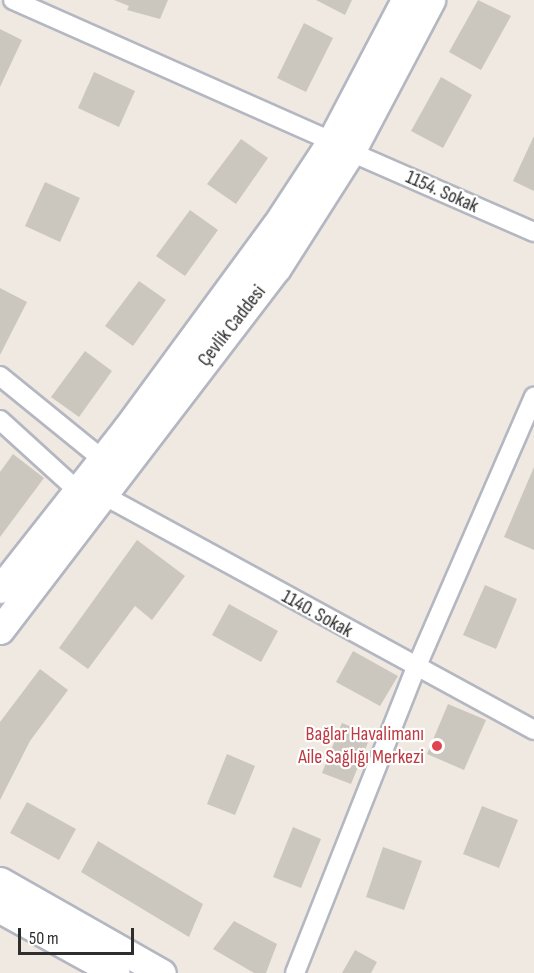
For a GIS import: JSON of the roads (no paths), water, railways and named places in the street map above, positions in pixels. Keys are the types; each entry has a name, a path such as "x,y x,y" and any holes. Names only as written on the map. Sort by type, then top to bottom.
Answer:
{"main road":[{"name":"Çevlik Caddesi","path":"0,630 90,493 102,459 276,225 341,146 405,0"},
{"name":"Çevlik Caddesi","path":"0,589 90,493 277,268 341,146 431,0"},
{"path":"0,881 162,973"},
{"path":"0,909 116,973"}],"street":[{"name":"1154. Sokak","path":"13,0 534,232"},
{"path":"0,376 102,459"},
{"path":"295,973 416,668 530,416 534,397"},
{"name":"1140. Sokak","path":"0,420 90,493 534,730"}],"place":[{"name":"Bağlar Havalimanı Aile Sağlığı Merkezi","path":"437,746"}]}
